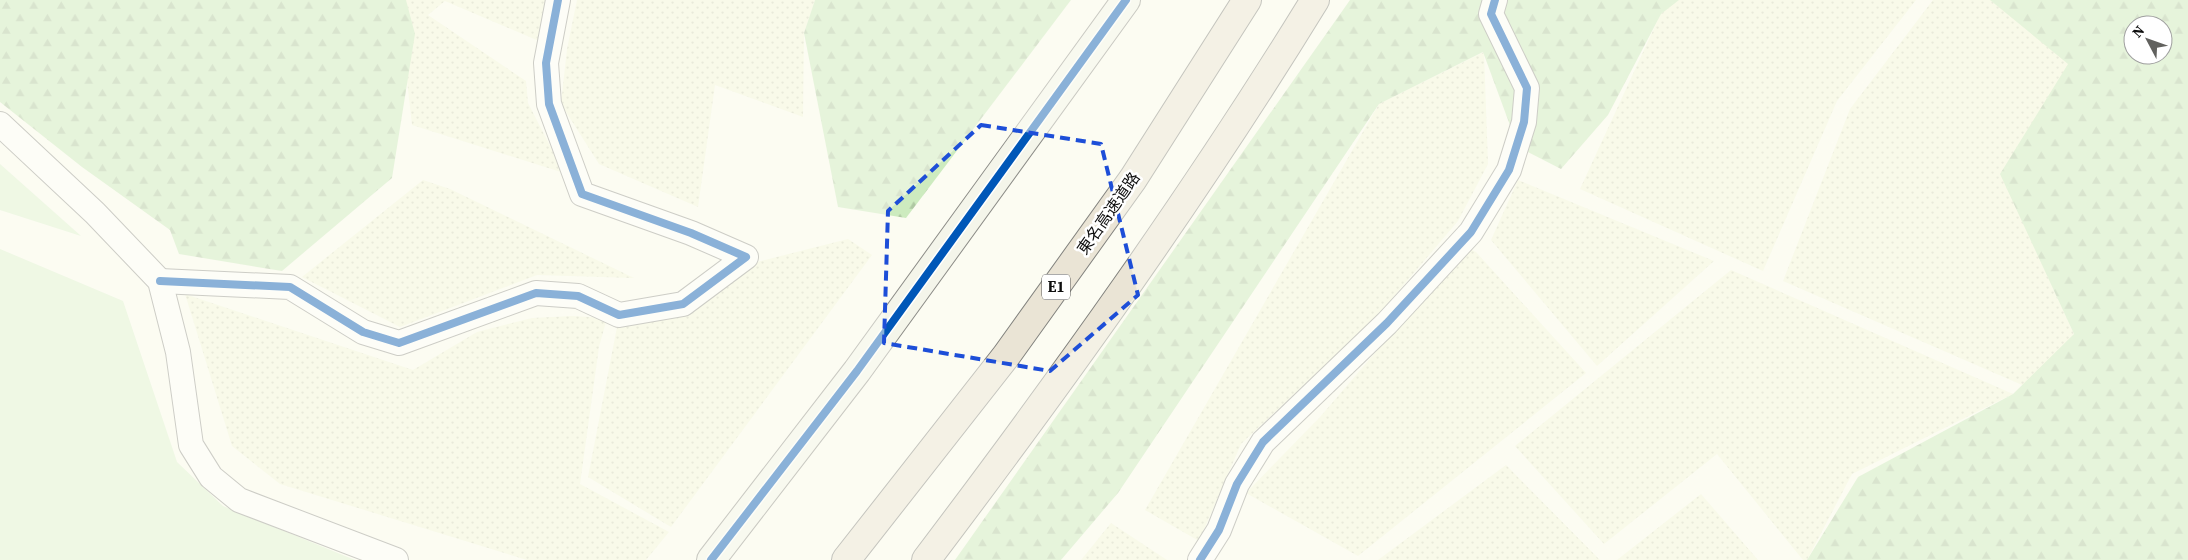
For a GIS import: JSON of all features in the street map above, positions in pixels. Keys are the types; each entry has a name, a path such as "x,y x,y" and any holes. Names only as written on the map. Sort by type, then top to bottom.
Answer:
{"highway":[{"name":"東名高速道路","path":"846,560 1006,356 1133,179 1247,0"},
{"path":"926,560 1013,445 1154,248 1275,65 1315,0"}],"street":[{"path":"160,281 290,287 364,332 399,343 536,293 578,296 619,314 683,304 746,257 691,233 582,194 549,104 546,63 558,0"},
{"path":"711,560 857,371 1126,0"},
{"path":"1200,560 1220,530 1237,484 1263,442 1387,324 1471,232 1509,170 1524,122 1527,88 1491,14 1495,0"},
{"path":"0,124 95,213 160,281 178,352 191,445 211,477 239,500 396,560"}],"highlighted area":[{"path":"981,125 1101,144 1138,295 1050,371 884,343 888,211"}],"green space":[{"path":"0,0 406,0 415,34 392,178 282,271 179,254 170,230 82,167 0,102"},
{"path":"398,0 547,0 539,41 445,1 428,15 526,81 528,103 564,173 412,125"},
{"path":"577,0 815,0 804,33 803,117 715,85 698,207 599,164 561,104 567,49"},
{"path":"815,0 1071,0 906,218 838,207 804,33"},
{"path":"1350,0 1679,0 1661,14 1608,115 1561,169 1518,147 1483,52 1379,104 1118,493 1061,560 955,560"},
{"path":"1667,0 1916,0 1837,101 1763,271 1580,189"},
{"path":"1933,0 1993,0 2078,57 2001,174 2074,334 2029,388 1783,281 1850,109"},
{"path":"1990,0 2188,0 2188,560 1807,560 1858,477 2013,394 2074,334 2000,174 2068,64"},
{"path":"1484,52 1488,164 1458,221 1378,315 1241,444 1199,541 1145,510 1379,104"},
{"path":"0,164 81,236 0,210"},
{"path":"423,180 450,189 634,278 537,275 400,327 302,277"},
{"path":"1518,180 1714,261 1597,366 1491,240"},
{"path":"848,239 872,255 671,527 588,477 617,327 681,315 749,264"},
{"path":"1466,247 1476,252 1586,373 1358,556 1246,493 1320,417"},
{"path":"0,249 123,301 177,462 223,506 355,560 0,560"},
{"path":"1731,270 2013,394 1852,474 1807,560 1803,560 1717,454 1604,544 1515,446"},
{"path":"185,294 413,370 477,332 532,318 572,316 607,318 599,347 580,484 669,532 646,560 527,560 280,484 232,446"},
{"path":"1506,465 1600,560 1378,560"},
{"path":"1701,494 1758,560 1617,560"},
{"path":"1111,523 1167,560 1081,560"}],"cycle path":[{"path":"160,281 290,287 363,332 399,343 536,293 578,296 619,315 683,304 746,257 691,233 582,194 549,104 546,63 558,0"},
{"path":"711,560 857,371 1126,0"},
{"path":"1200,560 1219,530 1237,484 1263,442 1387,323 1471,232 1509,170 1524,122 1527,88 1491,14 1495,0"}]}
